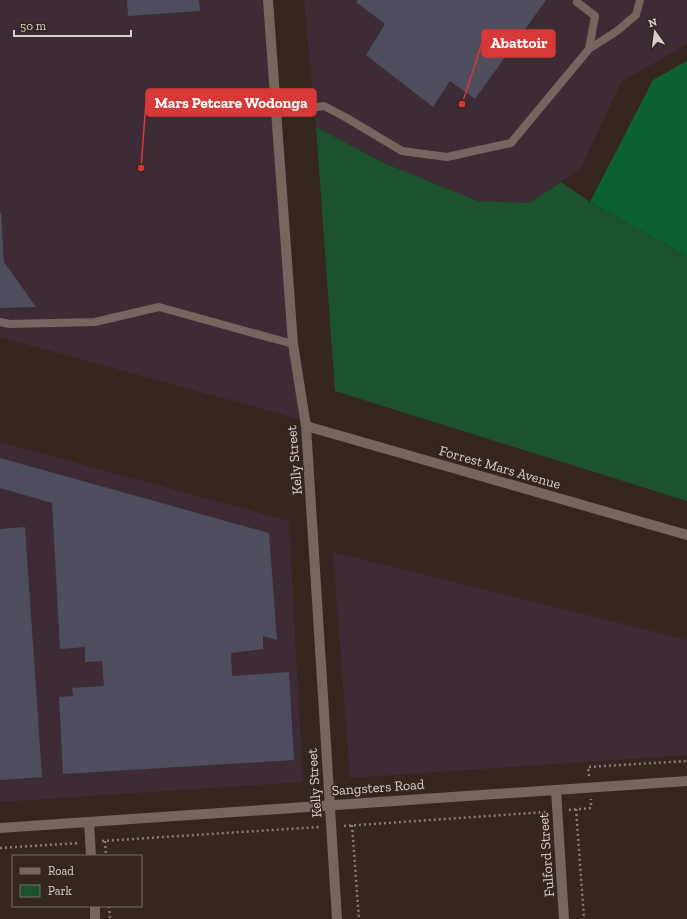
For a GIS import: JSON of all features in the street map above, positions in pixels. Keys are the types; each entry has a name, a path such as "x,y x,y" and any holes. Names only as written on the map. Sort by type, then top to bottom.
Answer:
{"street":[{"name":"Kelly Street","path":"268,0 293,344 306,426 337,919"},
{"name":"Forrest Mars Avenue","path":"306,426 687,535"},
{"name":"Sangsters Road","path":"0,828 329,804 687,781"},
{"name":"Fulford Street","path":"556,790 564,919"},
{"path":"89,822 91,855"},
{"path":"95,907 96,919"}],"lane":[{"path":"276,113 324,106 402,152 447,157 510,143 589,49 617,31 636,15 640,0"},
{"path":"578,2 595,16 589,49"},
{"path":"0,322 10,324 95,322 159,307 293,344"}],"path":[{"path":"576,809 584,919"},
{"path":"352,825 359,919"},
{"path":"105,841 106,855"},
{"path":"109,907 110,919"}],"shaded area":[{"path":"0,0 270,0 299,419 0,337"},
{"path":"304,0 687,0 687,44 621,82 581,168 529,203 478,201 384,163 316,127"},
{"path":"0,442 289,521 303,782 0,802"},
{"path":"333,552 687,640 687,755 350,778"}],"green space":[{"path":"687,61 687,256 590,202 653,80"},
{"path":"316,127 384,163 478,201 529,203 561,182 590,202 687,256 687,501 335,391"}],"building":[{"path":"127,0 199,0 200,11 128,16"},
{"path":"358,0 546,0 475,99 450,81 433,107 366,55 385,24 356,2"},
{"path":"0,213 4,262 36,307 0,308"},
{"path":"0,458 269,533 277,640 263,636 263,649 231,653 232,676 289,672 294,760 63,774 59,697 73,696 72,688 104,686 102,661 85,662 85,647 60,649 52,503 0,488"},
{"path":"25,527 42,777 0,780 0,529"}],"place":[{"name":"Abattoir","path":"462,104"},
{"name":"Mars Petcare Wodonga","path":"141,168"}]}
